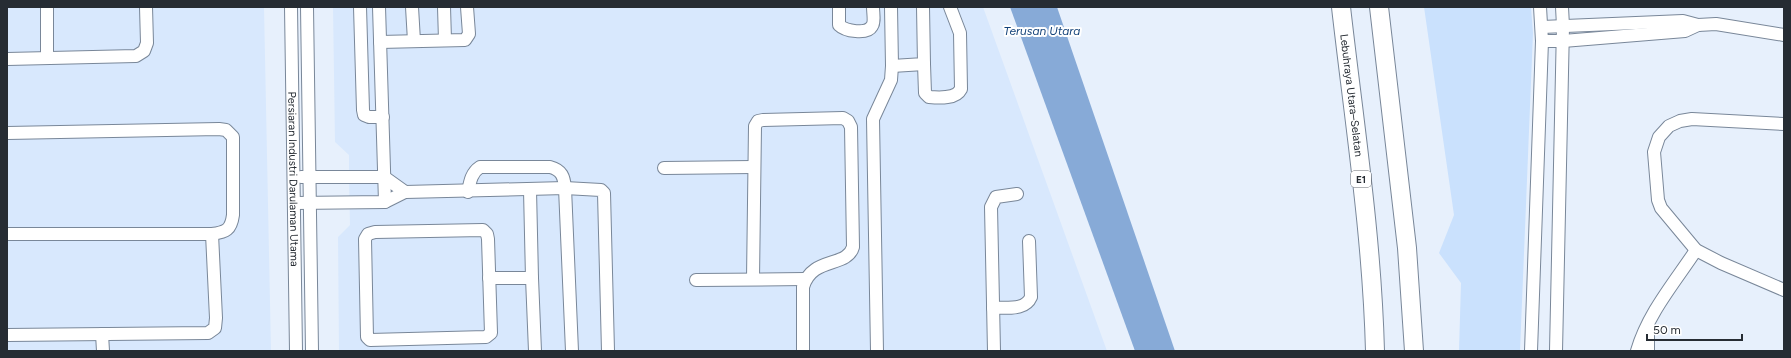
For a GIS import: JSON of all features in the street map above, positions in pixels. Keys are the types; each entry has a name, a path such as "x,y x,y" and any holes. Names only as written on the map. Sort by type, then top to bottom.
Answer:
{"highway":[{"name":"Lebuhraya Utara–Selatan","path":"1341,7 1366,222 1374,316 1375,351"},
{"path":"1379,7 1406,248 1414,351"}],"street":[{"path":"47,7 47,58"},
{"path":"7,59 136,56 144,51 147,42 146,7"},
{"name":"Persiaran Industri Darulaman Utama","path":"291,7 296,351"},
{"name":"Persiaran Industri Darulaman Utama","path":"306,7 312,351"},
{"path":"360,7 364,115 369,117 383,117"},
{"path":"380,7 385,202"},
{"path":"412,7 414,41"},
{"path":"444,7 445,40"},
{"path":"380,42 465,40 469,34 467,7"},
{"path":"838,7 839,25 846,30 868,30 872,27 874,21 873,7"},
{"path":"877,351 873,119 891,80 891,7"},
{"path":"923,7 925,93 929,97 955,96 961,89 960,33 950,7"},
{"path":"1531,351 1542,40 1540,7"},
{"path":"1556,351 1563,41 1562,7"},
{"path":"1542,27 1683,21 1698,25 1716,24 1784,34"},
{"path":"1542,40 1563,41 1684,31 1698,25"},
{"path":"892,66 924,64"},
{"path":"754,279 753,167 755,126 758,121 763,120 843,118 851,126 853,247 851,253 847,257 818,266 809,273 805,279 803,287 803,351"},
{"path":"1784,124 1680,121 1669,126 1659,138 1654,152 1658,200 1666,216 1696,250 1721,263 1784,290"},
{"path":"7,132 219,129 226,130 232,137 232,220 229,229 224,232 212,234 7,234"},
{"path":"468,192 472,175 475,170 485,166 550,167 557,169 564,177 572,351"},
{"path":"664,168 753,167"},
{"path":"294,177 384,177 405,192"},
{"path":"295,203 385,202 405,192 468,192 565,188 601,190 604,193 608,351"},
{"path":"530,190 535,351"},
{"path":"994,351 991,207 996,197 1017,194"},
{"path":"483,230 487,234 488,239 489,278 491,333 486,337 370,340 367,337 365,240 368,234 375,232 483,230"},
{"path":"7,335 208,333 215,328 216,318 212,234"},
{"path":"993,308 1024,306 1029,303 1031,297 1029,241"},
{"path":"1637,351 1641,337 1664,295 1696,250"},
{"path":"489,278 532,278"},
{"path":"696,280 805,279"},
{"path":"1648,324 1648,351"},
{"path":"102,334 103,351"}],"shaded area":[{"path":"7,7 264,7 271,351 7,351"},
{"path":"333,7 983,7 1107,351 339,351 338,237 350,225 349,155 335,142"},
{"path":"1424,7 1531,7 1533,33 1520,351 1459,351 1461,283 1439,253 1454,215"}],"water":[{"name":"Terusan Utara","path":"1010,7 1057,7 1175,351 1135,351"}]}
